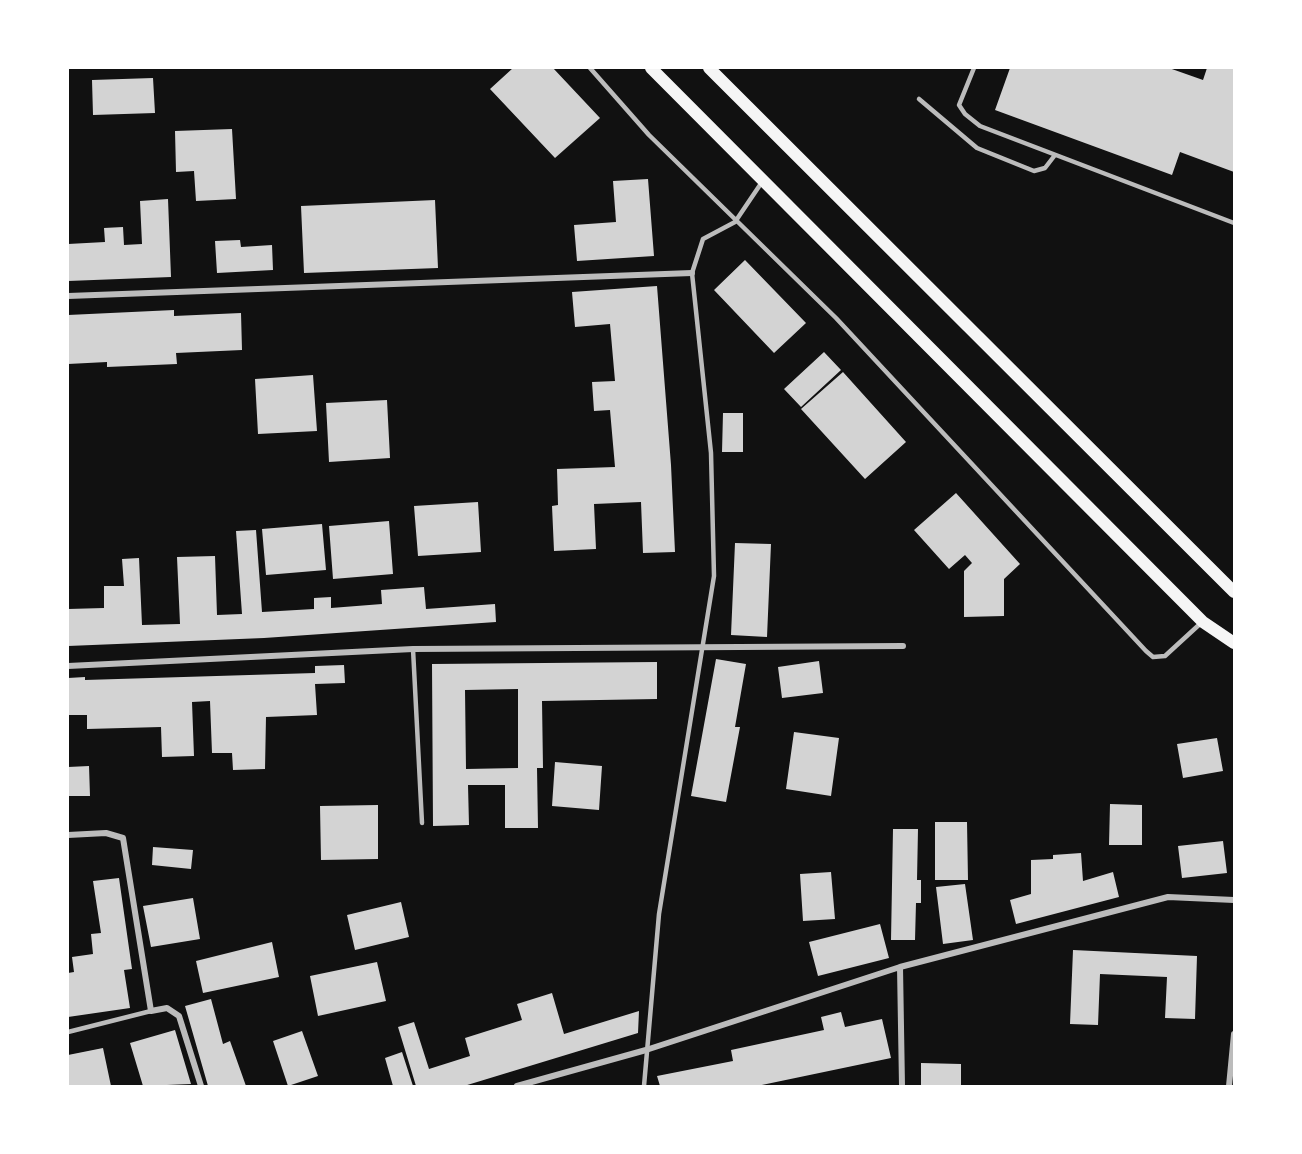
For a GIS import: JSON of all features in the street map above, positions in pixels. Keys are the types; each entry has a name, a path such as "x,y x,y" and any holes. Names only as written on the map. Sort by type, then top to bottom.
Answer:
{"main road":[{"path":"651,68 1203,622 1234,644"},
{"path":"709,68 1234,592"}],"street":[{"path":"68,296 692,273"},
{"path":"68,666 413,649 903,645"},
{"path":"68,835 106,833 123,838 150,1011 167,1008 178,1016 201,1086"},
{"path":"517,1086 646,1050 900,967 1168,897 1234,900"},
{"path":"900,967 902,1086"},
{"path":"1228,1086 1234,1034"}],"lane":[{"path":"590,68 649,135 735,222 836,318 1146,651 1153,657 1165,656 1203,622"},
{"path":"974,68 959,105 965,114 980,126 1234,224"},
{"path":"919,99 977,148 1034,171 1045,168 1054,155"},
{"path":"644,1086 659,914 714,576 711,464 692,273 703,240 735,222 763,179"},
{"path":"413,649 422,822"},
{"path":"68,1032 150,1011"}],"building":[{"path":"513,68 553,68 600,118 555,158 490,89"},
{"path":"1010,68 1169,68 1203,80 1207,68 1234,68 1234,172 1180,152 1172,175 995,110"},
{"path":"153,78 155,113 93,115 92,80"},
{"path":"232,129 236,199 196,201 194,171 176,172 175,131"},
{"path":"648,179 654,256 577,261 574,225 616,222 613,181"},
{"path":"168,199 171,277 68,281 68,244 105,242 104,228 123,227 124,245 142,244 140,201"},
{"path":"435,200 438,268 304,273 301,206"},
{"path":"240,240 241,247 272,245 273,270 217,273 215,241"},
{"path":"745,260 806,323 774,353 714,290"},
{"path":"657,286 671,465 675,552 643,553 641,502 594,504 596,549 554,551 552,506 558,505 557,469 615,467 610,410 594,411 592,382 615,381 610,324 575,327 572,292"},
{"path":"174,310 174,316 241,313 242,350 176,353 177,364 107,367 107,362 68,364 68,315"},
{"path":"824,352 841,370 801,407 784,389"},
{"path":"843,372 906,442 865,479 801,409"},
{"path":"313,375 317,431 258,434 255,379"},
{"path":"387,400 390,458 329,462 326,403"},
{"path":"723,413 743,413 743,452 722,452"},
{"path":"956,493 1020,564 1004,579 1004,616 964,617 964,571 972,563 965,555 949,569 914,530"},
{"path":"478,502 481,552 418,556 414,506"},
{"path":"389,521 393,574 333,579 329,526"},
{"path":"322,524 326,570 266,575 262,529"},
{"path":"256,530 262,612 314,609 314,598 331,597 331,608 382,604 381,590 424,587 426,609 495,604 496,622 264,638 68,646 68,609 104,608 104,586 124,586 122,559 139,558 142,625 180,624 177,557 215,556 217,615 242,614 236,531"},
{"path":"735,543 771,544 767,637 731,635"},
{"path":"716,659 746,664 735,727 740,727 726,802 691,796"},
{"path":"819,661 823,693 782,698 778,667"},
{"path":"657,662 657,699 542,701 543,768 537,768 538,828 505,828 505,785 468,785 469,825 433,826 432,664","holes":["518,689 518,768 466,769 465,690"]},
{"path":"344,665 345,683 315,684 317,715 266,717 265,769 233,770 232,753 212,753 210,701 192,702 194,756 162,757 161,727 87,729 87,715 68,715 68,678 85,677 85,680 315,673 315,666"},
{"path":"794,732 839,738 831,796 786,789"},
{"path":"1217,738 1223,771 1183,778 1177,744"},
{"path":"555,762 602,766 599,810 552,806"},
{"path":"89,766 90,796 68,796 68,767"},
{"path":"1110,804 1142,805 1142,845 1109,845"},
{"path":"378,805 378,859 321,860 320,806"},
{"path":"935,822 967,822 968,880 935,880"},
{"path":"893,829 918,829 917,880 921,880 921,903 916,903 915,940 891,940"},
{"path":"1223,841 1227,873 1182,878 1178,846"},
{"path":"153,847 193,850 191,869 152,865"},
{"path":"1081,853 1083,881 1113,872 1119,897 1016,924 1010,900 1031,894 1031,860 1053,859 1053,855"},
{"path":"831,872 835,919 803,921 800,874"},
{"path":"119,878 132,969 124,970 130,1008 68,1017 68,973 74,972 72,957 93,954 91,934 101,933 93,881"},
{"path":"965,884 973,940 943,944 936,887"},
{"path":"193,898 200,939 151,947 143,906"},
{"path":"401,902 409,937 355,950 347,915"},
{"path":"880,924 889,958 818,976 809,942"},
{"path":"272,942 279,977 203,993 196,961"},
{"path":"1073,950 1197,956 1195,1019 1165,1018 1167,977 1100,974 1098,1025 1070,1024"},
{"path":"377,962 386,1001 318,1016 310,976"},
{"path":"552,993 564,1034 639,1011 638,1033 464,1086 416,1086 398,1027 414,1022 429,1069 470,1056 465,1038 522,1020 517,1004"},
{"path":"211,999 223,1044 230,1041 246,1086 208,1086 185,1006"},
{"path":"841,1012 845,1027 882,1019 891,1058 757,1086 660,1086 657,1076 733,1061 731,1050 824,1030 821,1017"},
{"path":"175,1030 191,1084 143,1086 130,1043"},
{"path":"302,1031 318,1076 288,1086 273,1041"},
{"path":"103,1048 111,1086 68,1086 68,1055"},
{"path":"402,1052 413,1086 393,1086 385,1058"},
{"path":"921,1063 961,1064 961,1086 921,1086"}]}
